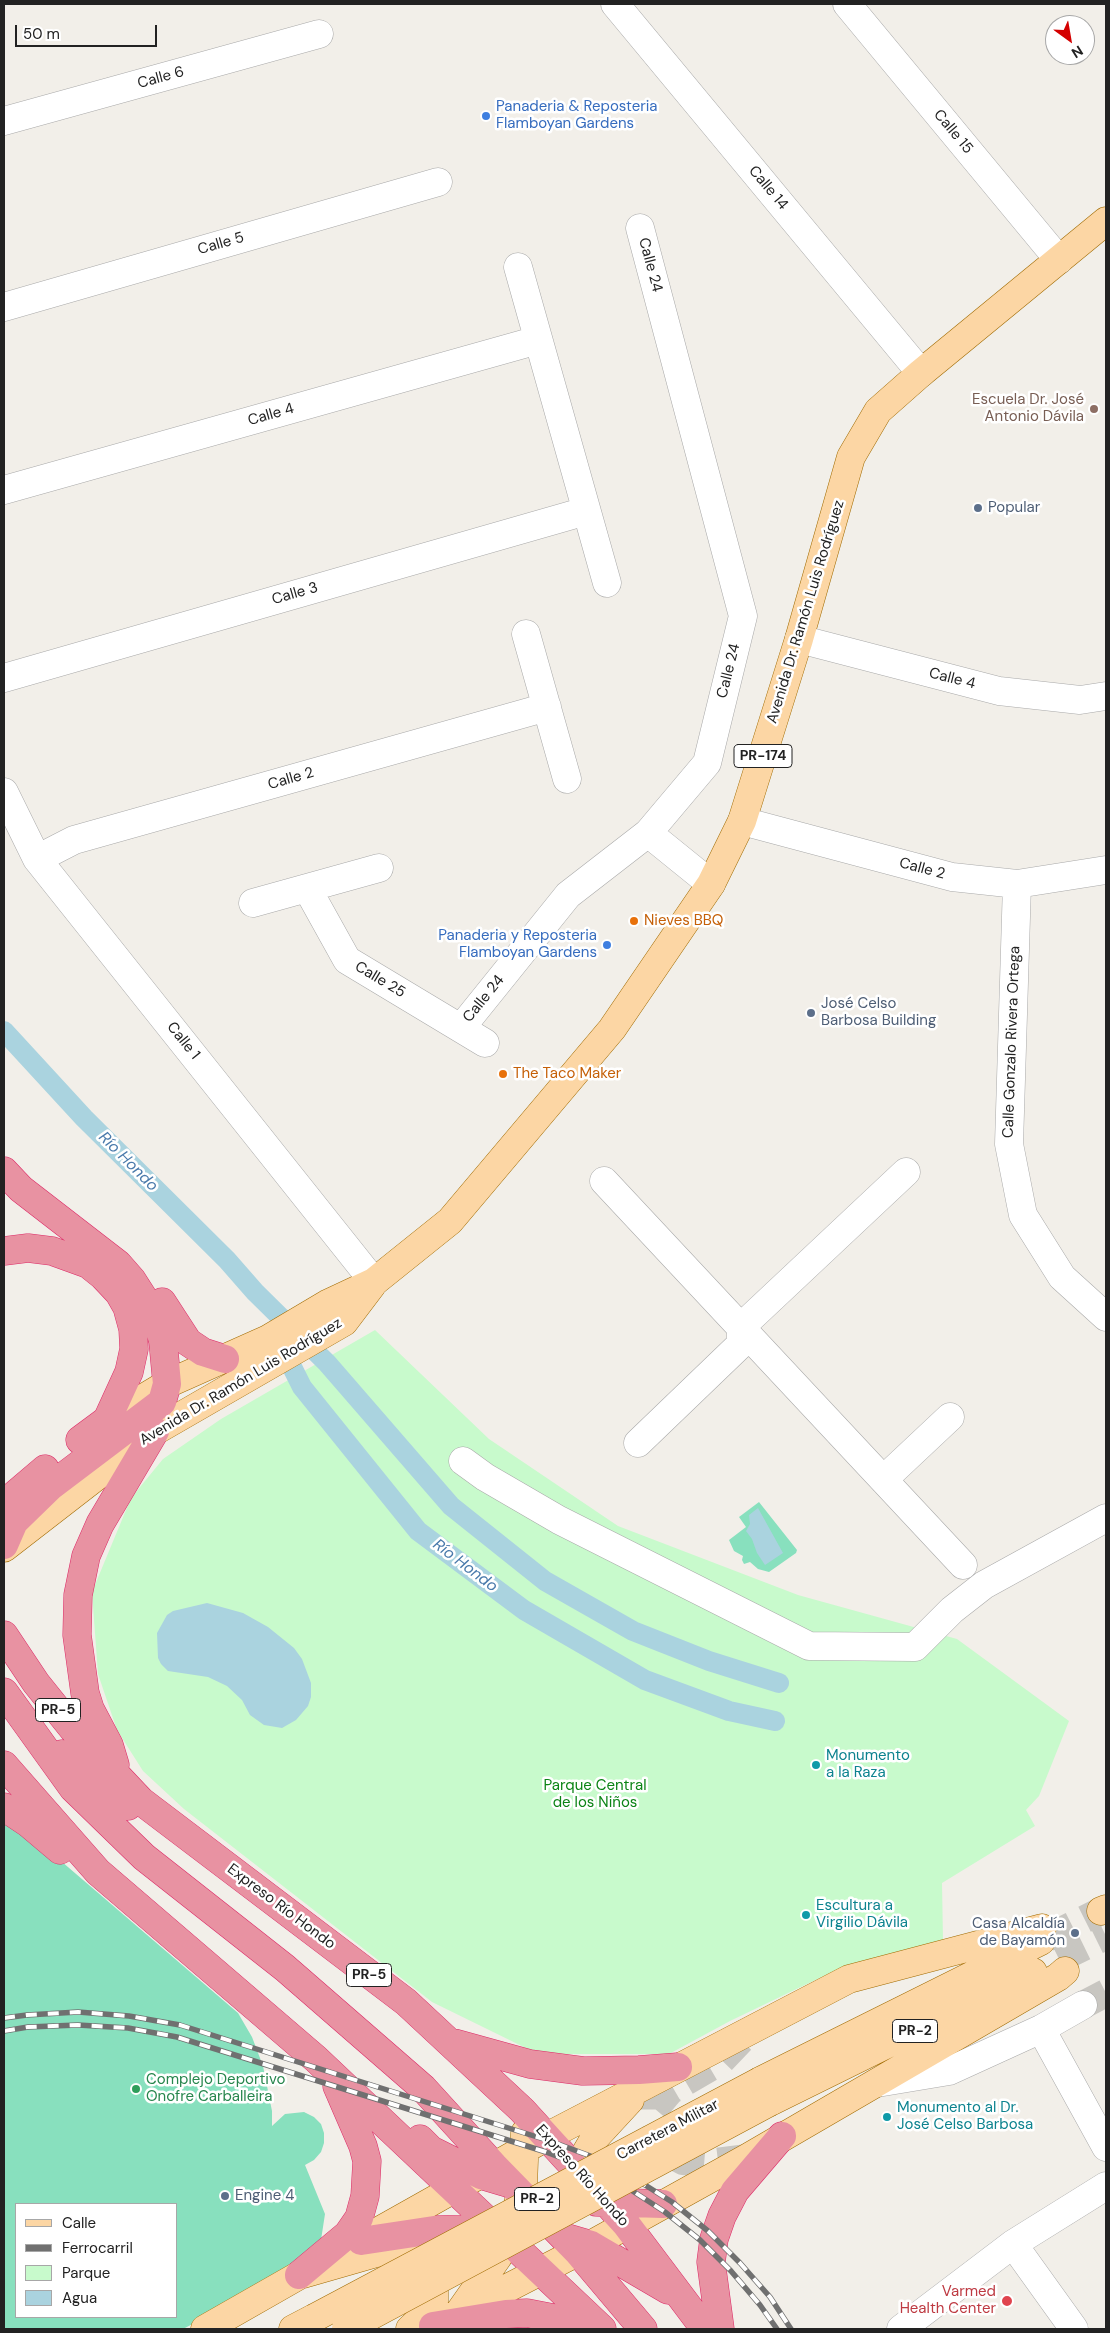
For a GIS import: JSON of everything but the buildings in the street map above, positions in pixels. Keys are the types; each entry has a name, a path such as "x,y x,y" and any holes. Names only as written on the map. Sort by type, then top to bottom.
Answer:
{"highway":[{"path":"5,1172 24,1181 133,1265 147,1281 188,1342 203,1352 225,1359"},
{"path":"4,1546 14,1522 51,1486 162,1402 167,1384 163,1341 157,1320 132,1280 118,1264 21,1188 5,1172"},
{"path":"4,1251 28,1248 52,1251 64,1255 88,1264 119,1293 127,1308 133,1329 134,1349 121,1393 107,1420"},
{"name":"Avenida Dr. Ramón Luis Rodríguez","path":"4,1504 79,1440 107,1420"},
{"path":"120,1780 109,1744 90,1709 85,1693 76,1611 80,1578 97,1532 155,1431"},
{"name":"Expreso Río Hondo","path":"4,1634 36,1683 74,1729 141,1801 406,2002 522,2110 537,2142 577,2168 626,2224 705,2329"},
{"path":"4,1692 73,1788 144,1857 285,1968 424,2088 506,2181 566,2254 643,2329"},
{"path":"30,1726 117,1802 177,1829"},
{"path":"4,1764 98,1872 329,2072 504,2234 566,2254"},
{"path":"4,1807 28,1823 70,1859 98,1872"},
{"path":"451,2042 530,2064 583,2072 678,2067"},
{"path":"329,2072 361,2085 431,2150 506,2181 570,2198 607,2203 663,2204"},
{"path":"299,2276 348,2234 359,2218 365,2196 367,2161 363,2146 329,2072"},
{"path":"720,2329 711,2262 714,2239 722,2216 735,2191 782,2136"},
{"path":"361,2241 434,2230 504,2234 566,2254 681,2298"},
{"path":"566,2254 563,2294 601,2328"},
{"path":"423,2328 506,2314 527,2313 601,2328"}],"main road":[{"name":"Avenida Dr. Ramón Luis Rodríguez","path":"4,1546 155,1431 272,1365 450,1221 612,1028 711,884 742,820 800,640 852,457 878,412 921,373 1106,221"},
{"name":"Avenida Dr. Ramón Luis Rodríguez","path":"107,1420 167,1384 268,1339 335,1313"},
{"path":"423,2328 458,2314 566,2254 663,2204 875,2084 1058,1977 1053,1949 850,1979 647,2083 537,2142 506,2181 504,2234 498,2257 458,2314"},
{"name":"Carretera Militar","path":"304,2324 1053,1949"},
{"path":"566,2254 570,2198 577,2168 594,2138 647,2083"},
{"name":"Carretera Militar","path":"346,2329 765,2092"},
{"path":"205,2329 455,2189 506,2181"},
{"path":"299,2276 376,2253 402,2250 419,2262 430,2279 434,2292 434,2302 428,2312 423,2328"}],"street":[{"name":"Calle 14","path":"615,4 921,373"},
{"name":"Calle 15","path":"847,4 1059,260"},
{"name":"Calle 6","path":"4,121 319,34"},
{"name":"Calle 5","path":"4,307 438,182"},
{"name":"Calle 24","path":"460,1028 568,895 648,833 707,763 743,616 640,228"},
{"path":"518,266 607,584"},
{"name":"Calle 4","path":"4,490 538,340"},
{"name":"Calle 3","path":"4,678 586,511"},
{"path":"526,634 567,779"},
{"name":"Calle 4","path":"800,640 999,691 1080,700 1106,696"},
{"name":"Calle 2","path":"37,858 74,840 547,707"},
{"name":"Calle 1","path":"4,792 37,858 374,1282"},
{"name":"Calle 2","path":"742,820 952,878 1017,884 1106,870"},
{"path":"648,833 711,884"},
{"path":"253,903 379,868"},
{"name":"Calle Gonzalo Rivera Ortega","path":"1017,884 1009,1144 1023,1215 1062,1277 1106,1317"},
{"name":"Calle 25","path":"307,888 347,960 485,1043"},
{"path":"638,1442 741,1344 741,1327 906,1172"},
{"path":"604,1181 963,1564"},
{"path":"884,1479 950,1417"},
{"path":"463,1462 559,1520 809,1646 915,1647 952,1610 984,1585 1106,1518"},
{"path":"875,2084 949,2071 1041,2029 1083,2005"},
{"path":"1041,2029 1106,2147"},
{"path":"901,2329 1013,2244 1106,2186"},
{"path":"1013,2244 1074,2329"}],"green space":[{"name":"Parque Central de los Niños","path":"375,1330 489,1439 618,1526 798,1595 957,1639 1069,1721 1039,1796 1026,1810 1035,1826 942,1883 943,1940 834,1971 730,2021 669,2054 538,2054 432,2002 184,1809 143,1771 117,1730 98,1674 92,1592 131,1498 163,1459 221,1419"},
{"path":"759,1502 797,1550 796,1553 769,1572 758,1569 750,1562 744,1564 743,1556 734,1551 729,1540 746,1527 739,1517"},
{"name":"Complejo Deportivo Onofre Carballeira","path":"4,1815 19,1825 238,2013 252,2037 263,2066 272,2111 272,2126 285,2114 304,2112 314,2117 321,2124 324,2133 324,2143 321,2152 314,2160 305,2165 325,2214 321,2240 304,2266 183,2329 4,2329"}],"water":[{"path":"758,1508 783,1553 765,1565 746,1531 750,1524 749,1515"},
{"path":"207,1603 243,1613 268,1627 294,1648 302,1659 311,1683 311,1697 308,1706 296,1720 282,1728 264,1725 250,1715 242,1700 227,1686 208,1677 168,1671 161,1664 158,1658 157,1633 167,1615 173,1611"}],"waterway":[{"name":"Río Hondo","path":"4,1031 84,1118 227,1260 255,1292 327,1363 451,1506 545,1581 633,1631 709,1661 779,1683"},
{"name":"Río Hondo","path":"280,1343 302,1387 418,1531 524,1610 645,1680 729,1711 775,1721"}],"tunnel":[{"path":"1047,1938 1101,1911"},
{"path":"1059,1959 1106,1936"},
{"path":"1083,2005 1106,1993"},
{"path":"741,2040 721,2061 670,2091 655,2109 655,2118 661,2142 674,2156 683,2161 707,2163 747,2158"}],"railway":[{"path":"4,2018 78,2012 129,2016 180,2025 550,2141 593,2157 634,2178 672,2202 708,2231 770,2297 791,2329"},
{"path":"4,2031 28,2027 78,2025 128,2028 177,2037 546,2152 588,2168 628,2188 665,2212 700,2240 731,2271 760,2305 777,2329"}],"place":[{"name":"Panaderia & Reposteria Flamboyan Gardens","path":"486,116"},
{"name":"Escuela Dr. José Antonio Dávila","path":"1094,409"},
{"name":"Popular","path":"978,508"},
{"name":"Nieves BBQ","path":"634,921"},
{"name":"Panaderia y Reposteria Flamboyan Gardens","path":"607,945"},
{"name":"José Celso Barbosa Building","path":"811,1013"},
{"name":"The Taco Maker","path":"503,1074"},
{"name":"Monumento a la Raza","path":"816,1765"},
{"name":"Escultura a Virgilio Dávila","path":"806,1915"},
{"name":"Casa Alcaldía de Bayamón","path":"1075,1933"},
{"name":"Complejo Deportivo Onofre Carballeira","path":"136,2089"},
{"name":"Monumento al Dr. José Celso Barbosa","path":"887,2117"},
{"name":"Engine 4","path":"225,2196"},
{"name":"Varmed Health Center","path":"1007,2301"}]}
